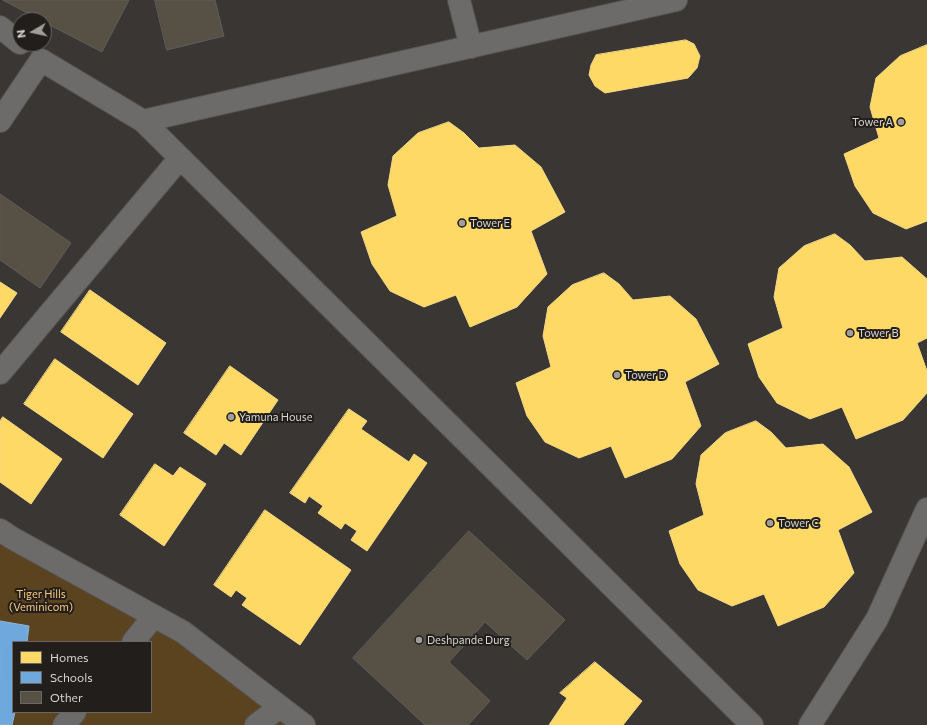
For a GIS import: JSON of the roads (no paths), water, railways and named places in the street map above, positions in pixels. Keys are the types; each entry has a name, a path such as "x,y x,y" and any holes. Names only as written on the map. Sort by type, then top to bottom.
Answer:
{"street":[{"path":"459,0 471,47"},
{"path":"143,121 676,0"},
{"path":"0,27 12,37"},
{"path":"31,52 41,60 143,121 752,725"},
{"path":"0,121 41,60"},
{"path":"0,373 180,158"},
{"path":"810,725 877,619 927,509"},
{"path":"0,530 183,632 304,725"},
{"path":"134,641 154,616"},
{"path":"256,725 280,707"},
{"path":"64,725 74,713"}],"place":[{"name":"Tower A","path":"901,122"},
{"name":"Tower E","path":"462,223"},
{"name":"Tower B","path":"850,333"},
{"name":"Tower D","path":"617,375"},
{"name":"Yamuna House","path":"231,417"},
{"name":"Tower C","path":"770,523"},
{"name":"Deshpande Durg","path":"419,640"}],"park label":[{"name":"Tiger Hills (Veminicom)","path":"41,600"}]}
